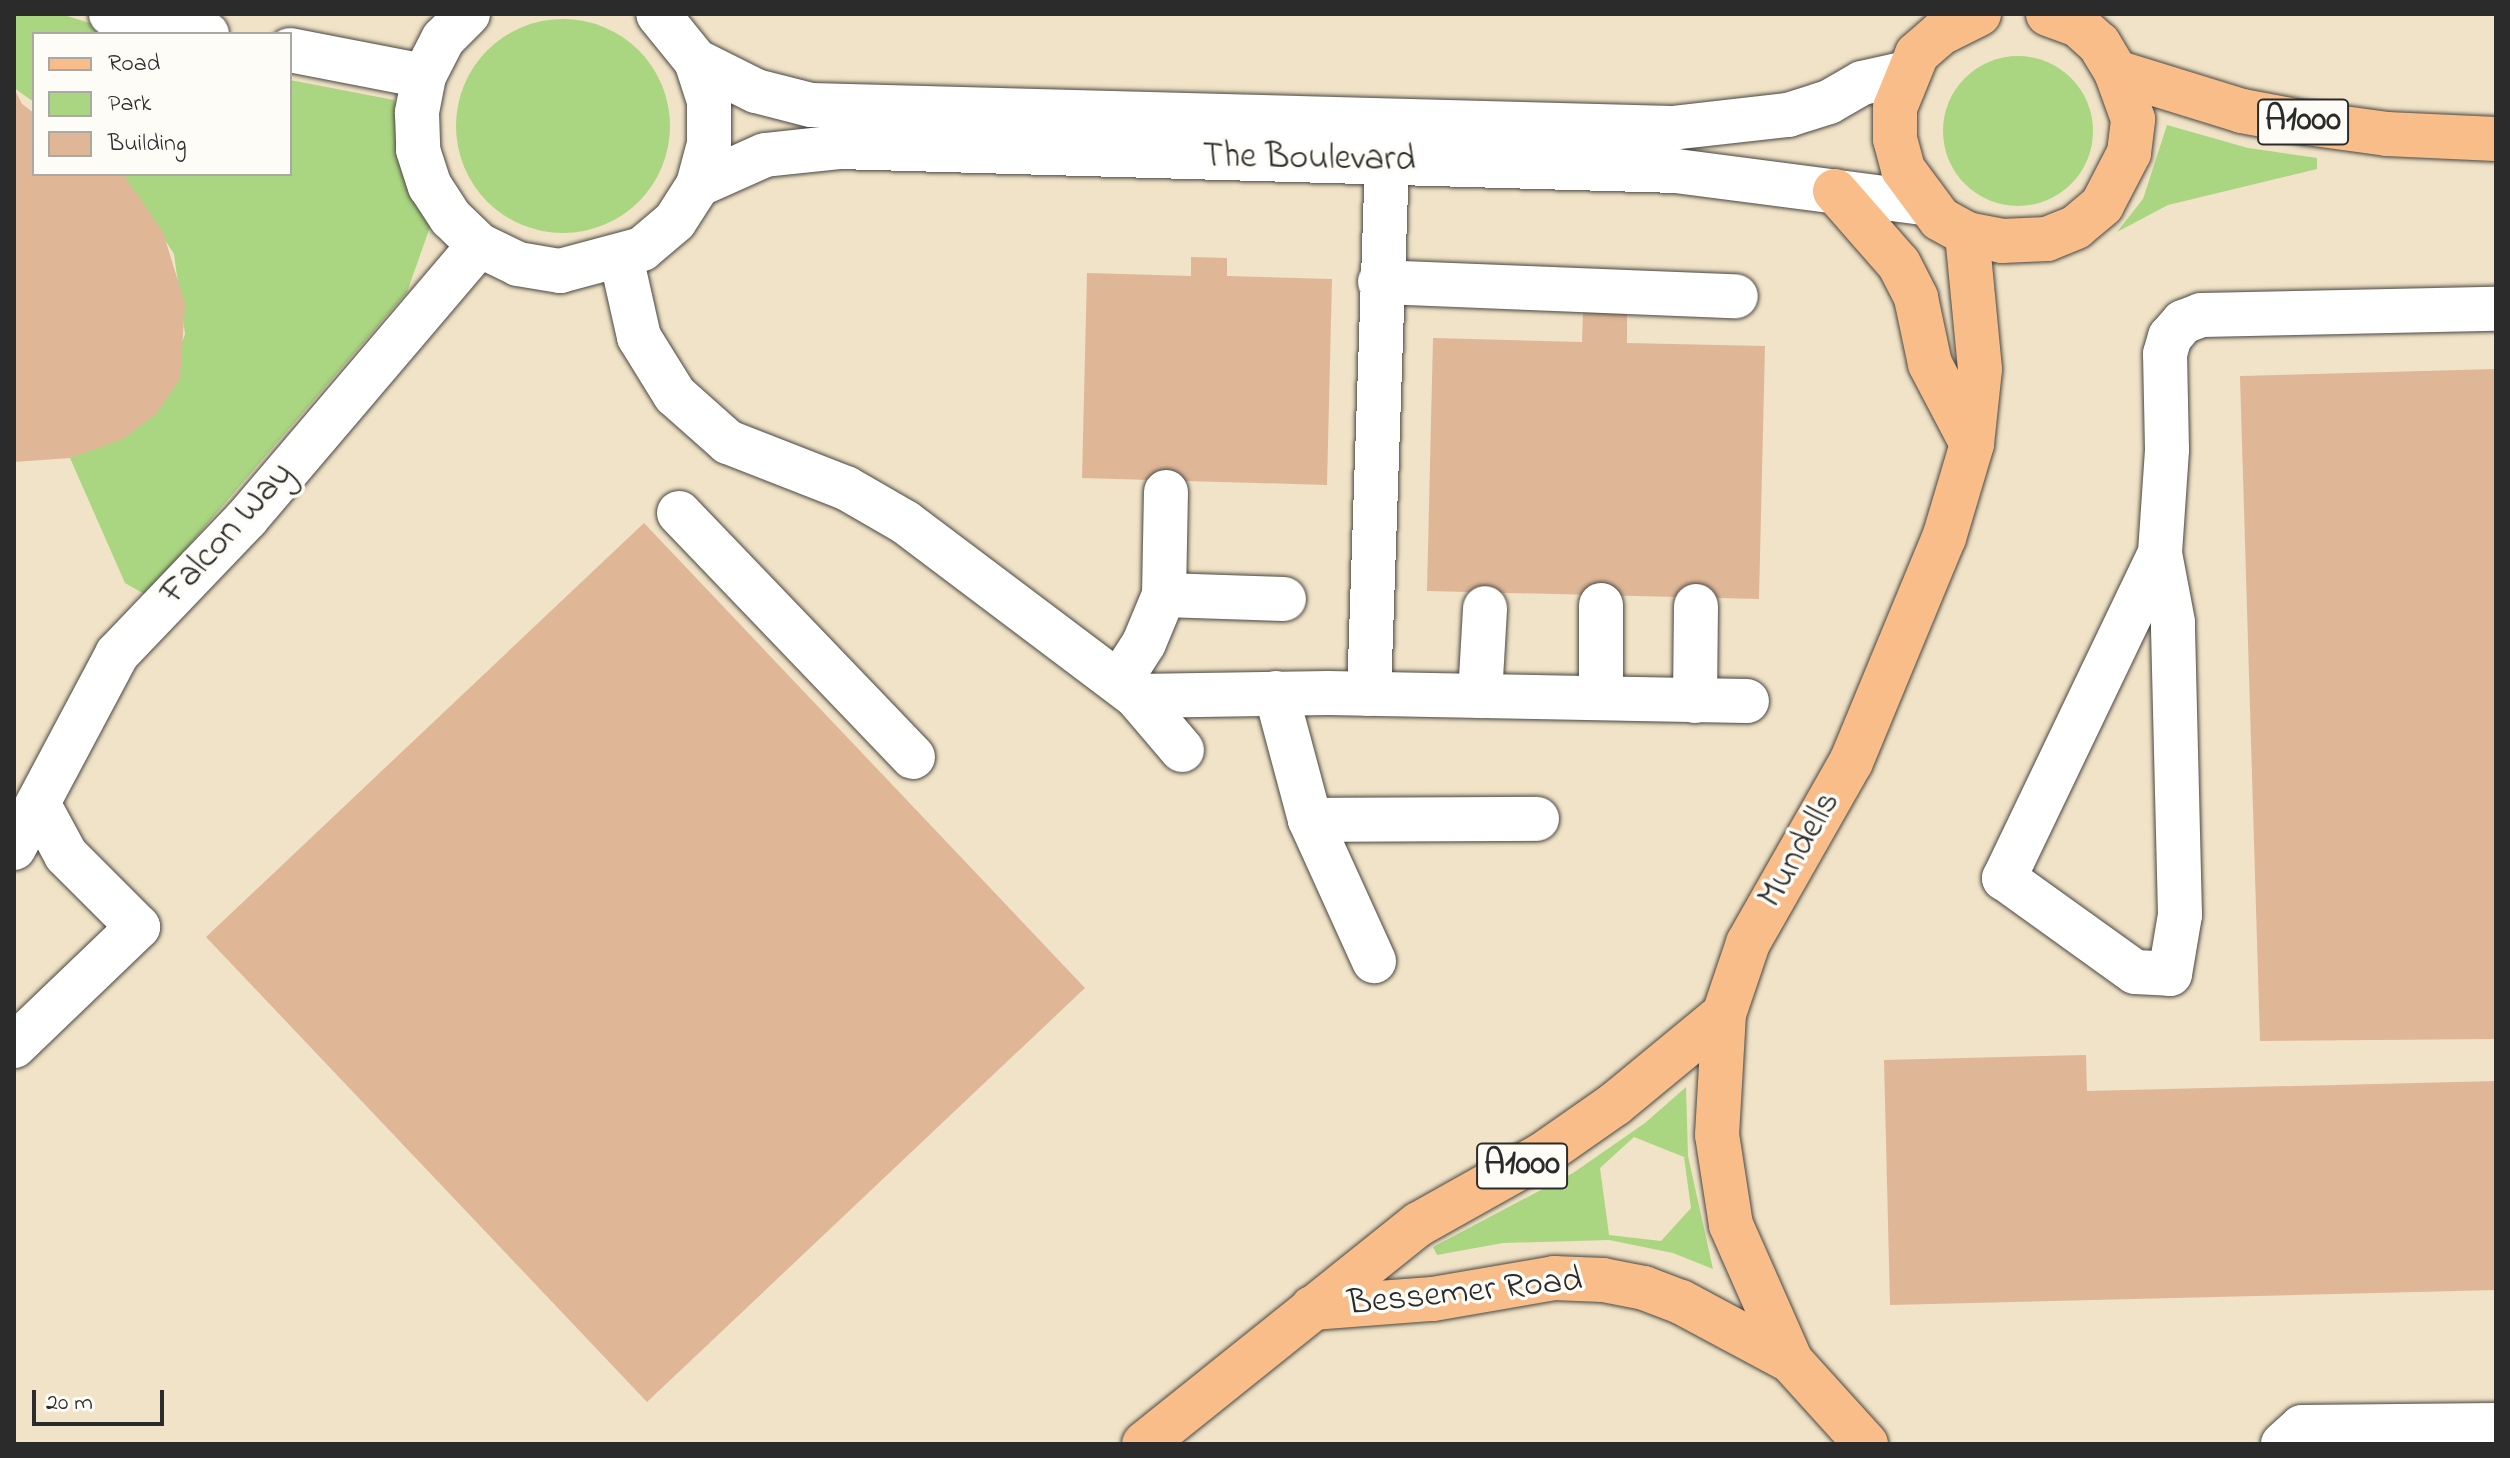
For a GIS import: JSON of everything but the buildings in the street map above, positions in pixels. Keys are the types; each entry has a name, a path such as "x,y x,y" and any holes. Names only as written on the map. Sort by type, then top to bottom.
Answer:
{"main road":[{"path":"1954,20 1917,54 1895,108 1895,139 1903,169 1924,203 1967,234 2002,241 2047,239 2076,227 2102,205 2129,153 2133,119 2116,72 2099,44 2078,25 2048,14"},
{"name":"A1000","path":"2116,72 2242,111 2294,121 2387,134 2496,139"},
{"path":"1835,191 1899,264 1916,298 1930,364 1972,444"},
{"name":"Mundells","path":"1866,1444 1791,1361 1731,1225 1717,1135 1724,1014 1748,943 1851,762 1901,652 1944,538 1972,444 1980,369 1967,234"},
{"name":"Bessemer Road","path":"1144,1444 1419,1224 1542,1155 1615,1104 1724,1014"},
{"name":"Bessemer Road","path":"1312,1308 1433,1299 1554,1278 1603,1280 1644,1288 1681,1302 1791,1361"}],"street":[{"path":"111,14 197,32"},
{"path":"468,14 443,39 424,76 417,113 418,150 430,186 451,218 479,245 518,264 560,271 642,249 675,221 698,185 709,144 709,101 696,61 658,14"},
{"path":"292,50 424,76"},
{"name":"The Boulevard","path":"696,61 756,91 811,105 1672,128 1788,115 1829,102 1862,83 1907,73"},
{"name":"The Boulevard","path":"698,185 765,155 839,147 1676,171 1924,203"},
{"path":"1369,694 1380,282 1387,161"},
{"name":"Falcon Way","path":"14,848 40,807 117,654 247,518 479,245"},
{"path":"621,257 639,337 675,395 728,442 846,488 905,522 1128,689 1182,750"},
{"path":"1380,282 1736,296"},
{"path":"2160,553 2004,878 2135,972 2170,974 2180,915 2173,622 2160,553 2167,449 2165,354 2170,337 2183,322 2201,315 2496,309"},
{"path":"1128,689 1164,595 1166,492"},
{"path":"679,513 913,757"},
{"path":"1164,595 1284,599"},
{"path":"1601,605 1601,698"},
{"path":"1695,701 1696,606"},
{"path":"1480,696 1485,608"},
{"path":"1128,689 1747,701"},
{"path":"1276,693 1310,820 1374,961"},
{"path":"14,1046 138,927 66,855 40,807"},
{"path":"1310,820 1537,819"},
{"path":"2283,1444 2302,1427 2496,1425"}],"green space":[{"path":"14,14 61,14 118,32 32,32 32,101 14,88"},
{"path":"563,19 604,27 639,50 662,85 670,126 662,167 639,202 604,225 563,233 522,225 487,202 464,167 456,126 464,85 487,50 522,27"},
{"path":"2018,56 2047,62 2071,78 2087,102 2093,131 2087,160 2071,184 2047,200 2018,206 1989,200 1965,184 1949,160 1943,131 1949,102 1965,78 1989,62"},
{"path":"292,80 394,100 430,227 407,292 146,595 125,583 70,458 156,414 185,334 174,254 124,176 292,176"},
{"path":"2167,125 2248,148 2317,158 2317,169 2168,205 2117,232 2143,199"},
{"path":"1686,1087 1688,1156 1713,1269 1673,1253 1609,1240 1503,1243 1437,1255 1433,1247 1573,1173 1645,1123","holes":["1634,1137 1684,1157 1691,1208 1661,1241 1609,1235 1600,1168"]}]}
